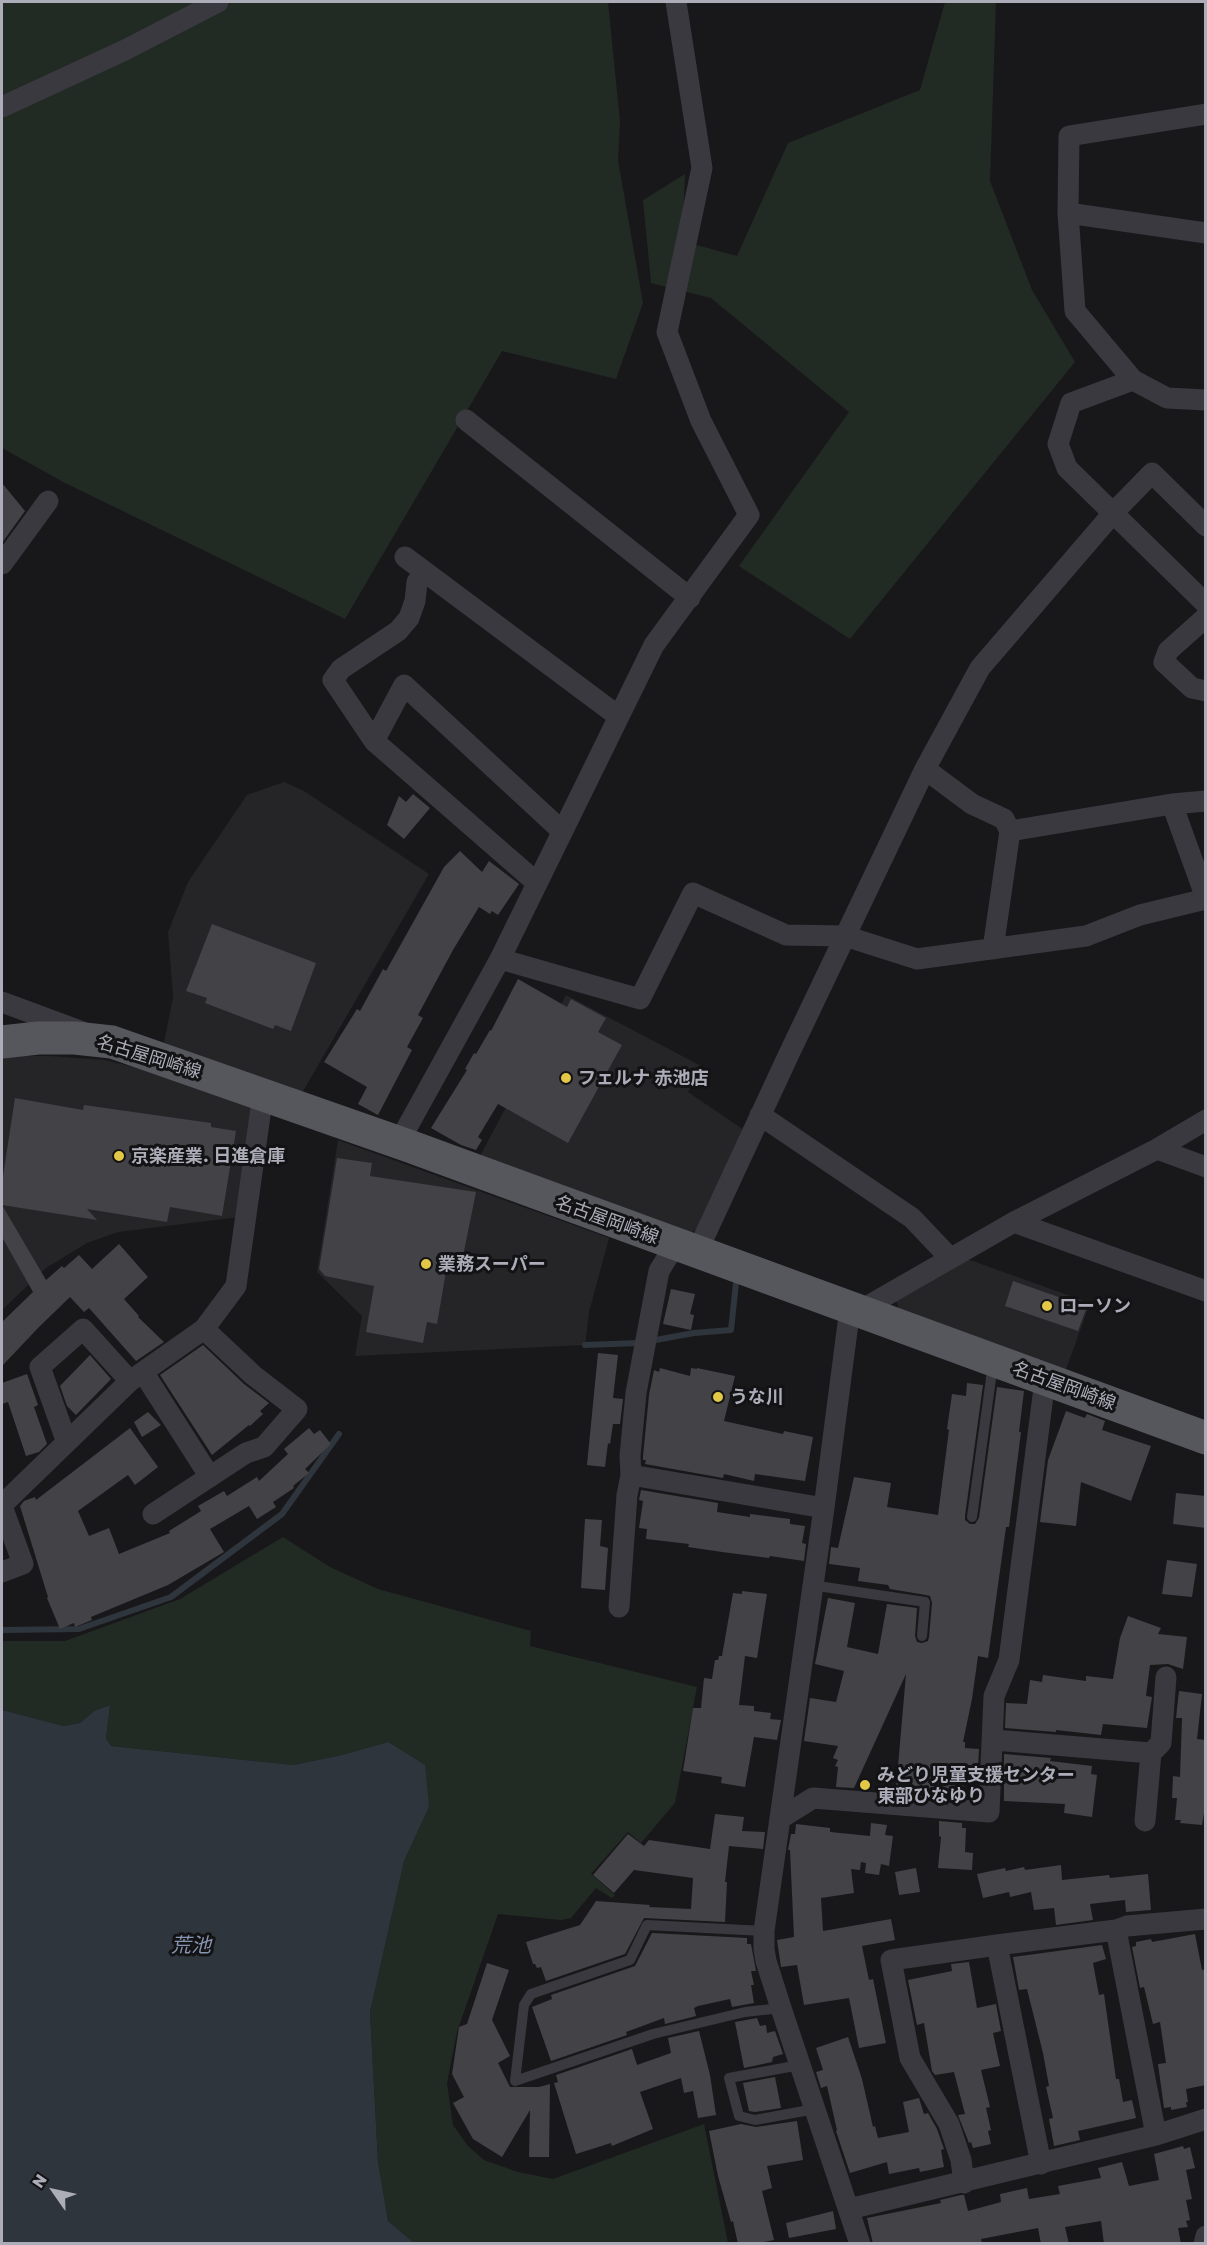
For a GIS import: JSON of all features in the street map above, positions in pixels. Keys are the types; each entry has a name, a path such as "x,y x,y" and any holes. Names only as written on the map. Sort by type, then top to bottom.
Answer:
{"main road":[{"name":"名古屋岡崎線","path":"2,1042 38,1038 75,1038 112,1042 399,1142 1206,1438"}],"street":[{"path":"2,107 125,50 218,2"},
{"path":"399,1142 500,959 654,645 749,516 701,421 668,332 702,168 676,2"},
{"path":"1206,114 1069,136 1068,213 1075,311 1132,380 1167,398 1206,400"},
{"path":"1068,213 1206,233"},
{"path":"1132,380 1071,403 1058,444 1067,468 1206,604"},
{"path":"466,420 690,598"},
{"path":"619,1607 636,1393 658,1271 686,1249 760,1115 925,769 980,668 1152,472 1206,526"},
{"path":"2,564 48,501"},
{"path":"405,557 618,716"},
{"path":"424,572 417,582 415,601 408,618 398,631 341,669 333,680 374,741 537,883"},
{"path":"1206,617 1168,651 1164,662 1192,688 1206,691"},
{"path":"374,741 405,685 562,831"},
{"path":"925,769 972,804 1004,819 1010,831 993,949"},
{"path":"1010,831 1172,804 1206,801"},
{"path":"500,959 640,999 693,893 786,935 845,936 917,959 1086,936 1140,915 1206,898 1172,804"},
{"path":"2,1002 112,1042"},
{"path":"2,1572 23,1564 2,1505 66,1440 136,1377 204,1329 236,1286 264,1094"},
{"path":"760,1115 912,1218 950,1258"},
{"path":"860,2244 766,1961 764,1931 781,1818 808,1583 824,1508 855,1310 1014,1222 1157,1149 1206,1120"},
{"path":"1157,1149 1206,1167"},
{"path":"1014,1222 1206,1291"},
{"path":"66,1440 40,1367 83,1329 136,1377 210,1477"},
{"path":"153,1514 246,1453 264,1447 297,1409 253,1375 204,1329"},
{"path":"781,1818 813,1798 989,1812 994,1740 994,1696 1009,1660 1045,1380"},
{"path":"631,1475 824,1508"},
{"path":"1145,1821 1151,1753 1161,1743 1166,1677"},
{"path":"994,1740 1151,1753"},
{"path":"964,2183 961,2160 949,2124 910,2058 891,1960 1116,1930 1127,1926 1206,1919"},
{"path":"1116,1930 1156,2135"},
{"path":"997,1945 1041,2164"},
{"path":"849,2210 1156,2135 1206,2119"},
{"path":"1204,2244 1206,2236"}],"lane":[{"path":"972,1517 993,1360"},
{"path":"808,1583 925,1602 922,1636"},
{"path":"764,1931 647,1925 630,1960 531,1995 524,2005 515,2081 654,2034 745,2012 781,2008"},
{"path":"800,2065 729,2078 739,2116 755,2120 815,2109"}],"shaded area":[{"path":"2,2 608,2 620,122 618,160 643,303 616,379 502,351 345,619 65,483 2,448"},
{"path":"945,2 996,2 990,181 1032,290 1075,362 850,639 739,566 849,412 711,298 651,283 643,200 685,174 682,241 737,256 788,143 920,90"},
{"path":"284,782 304,791 429,874 302,1093 164,1043 173,997 168,932 188,882 247,795"},
{"path":"566,995 703,1067 688,1092 744,1130 700,1228 689,1234 480,1156"},
{"path":"17,1056 104,1060 138,1068 254,1109 239,1217 118,1232 87,1243 46,1268 2,1310 2,1058"},
{"path":"338,1140 609,1238 589,1312 585,1345 355,1356 362,1316 317,1272"},
{"path":"967,1259 1090,1303 1065,1372 900,1313 896,1300"},
{"path":"283,1537 330,1567 378,1589 531,1631 530,1646 697,1687 675,1803 641,1843 628,1832 591,1874 615,1895 612,1898 596,1888 571,1918 561,1920 498,1914 457,2032 447,2083 453,2125 468,2146 484,2160 518,2172 553,2179 704,2124 728,2243 414,2243 388,2221 378,2162 370,2012 404,1861 429,1807 388,1742 342,1755 293,1765 111,1746 106,1738 110,1705 94,1711 80,1723 64,1726 2,1710 2,1641 65,1641 180,1599"}],"water":[{"name":"荒池","path":"110,1705 106,1738 111,1746 293,1765 342,1755 388,1742 425,1765 429,1807 404,1861 370,2012 378,2162 388,2221 414,2243 2,2243 2,1710 64,1726 80,1723 94,1711"}],"building":[{"path":"2,483 25,511 2,543"},
{"path":"413,794 430,808 404,839 387,825 399,796 406,802"},
{"path":"460,851 482,872 489,861 519,884 498,915 492,911 490,914 479,907 418,1015 423,1018 407,1047 412,1050 378,1115 358,1104 367,1087 324,1062 357,1009 360,1011 383,969 386,971 444,867"},
{"path":"212,924 316,963 291,1031 275,1025 273,1029 205,1003 207,998 186,991"},
{"path":"518,979 567,1007 571,999 606,1018 598,1032 622,1045 568,1143 498,1104 478,1137 482,1140 476,1150 461,1145 431,1128 467,1070 465,1069 474,1053 476,1054 491,1031"},
{"name":"京楽産業. 日進倉庫","path":"15,1098 83,1110 84,1105 211,1123 211,1127 236,1131 222,1216 170,1207 167,1222 87,1209 97,1220 2,1205 2,1183"},
{"path":"337,1158 372,1163 370,1176 476,1192 462,1261 448,1260 437,1324 427,1322 423,1343 366,1332 374,1286 325,1276 319,1269"},
{"path":"2,1205 46,1280 79,1255 92,1269 119,1244 148,1277 124,1299 138,1317 164,1342 136,1361 89,1308 84,1312 70,1297 2,1366 2,1322 33,1292 2,1237"},
{"path":"1013,1281 1087,1307 1078,1331 1005,1306"},
{"path":"671,1289 695,1294 690,1314 694,1315 691,1330 663,1324"},
{"path":"203,1345 244,1384 269,1403 260,1411 263,1414 250,1426 212,1455 160,1375"},
{"path":"598,1353 618,1355 613,1398 623,1399 620,1424 613,1424 605,1467 587,1465"},
{"path":"90,1355 111,1379 76,1415 67,1406 60,1386"},
{"path":"660,1368 690,1376 691,1368 697,1368 735,1376 724,1421 783,1434 784,1431 813,1437 805,1481 755,1474 754,1481 724,1474 723,1478 645,1464 646,1460 643,1460 643,1456 649,1395 654,1370 659,1372"},
{"path":"27,1374 38,1405 34,1407 47,1444 39,1452 26,1456 8,1402 2,1404 2,1383"},
{"path":"967,1383 983,1385 965,1516 965,1520 970,1524 975,1524 979,1518 997,1387 1024,1391 1009,1527 1006,1527 988,1658 978,1656 963,1742 965,1742 965,1748 979,1749 978,1767 965,1767 962,1797 939,1795 940,1792 896,1789 906,1674 854,1788 836,1787 838,1767 835,1766 838,1760 833,1758 838,1746 804,1741 810,1698 836,1702 844,1671 815,1664 828,1598 855,1603 847,1647 878,1654 887,1604 917,1608 915,1636 917,1642 922,1643 928,1641 929,1637 932,1603 930,1596 890,1589 888,1585 858,1581 860,1568 829,1564 831,1547 838,1548 854,1477 891,1483 887,1507 938,1515 952,1394 966,1396"},
{"path":"1066,1411 1085,1418 1087,1414 1105,1421 1102,1430 1151,1446 1131,1501 1081,1482 1076,1526 1040,1522 1048,1460"},
{"path":"148,1412 161,1425 142,1437 134,1422"},
{"path":"130,1428 158,1467 135,1485 128,1475 78,1511 89,1536 109,1528 119,1554 170,1533 169,1531 201,1511 198,1506 224,1491 227,1496 257,1477 259,1481 288,1454 284,1449 309,1428 314,1434 320,1430 331,1444 305,1469 309,1473 293,1486 294,1488 273,1502 276,1507 257,1519 249,1506 210,1529 224,1552 168,1585 91,1617 92,1620 75,1627 74,1623 60,1629 47,1598 20,1506 24,1501 35,1497 36,1500"},
{"path":"641,1490 718,1503 717,1512 750,1517 750,1514 790,1519 790,1524 805,1526 802,1543 806,1544 804,1561 722,1552 688,1547 689,1544 646,1539 647,1529 639,1528 643,1501 639,1500"},
{"path":"1176,1493 1206,1496 1206,1528 1173,1524"},
{"path":"585,1519 602,1520 600,1546 608,1548 605,1590 581,1588"},
{"path":"1167,1560 1197,1564 1192,1597 1162,1594"},
{"path":"742,1591 767,1594 757,1658 745,1656 739,1705 754,1706 754,1711 771,1713 770,1719 781,1720 777,1740 754,1737 745,1787 721,1783 722,1777 683,1771 693,1708 701,1708 704,1678 712,1679 715,1660 722,1656 733,1593 742,1594"},
{"path":"1128,1616 1161,1628 1158,1634 1187,1637 1183,1669 1168,1664 1150,1665 1146,1696 1152,1697 1147,1728 1103,1724 1101,1735 1005,1728 1006,1703 1027,1704 1030,1680 1042,1682 1043,1675 1086,1681 1086,1676 1113,1679 1120,1638"},
{"path":"1179,1691 1202,1694 1197,1739 1206,1740 1206,1801 1202,1825 1180,1823 1181,1820 1175,1820 1177,1798 1172,1798 1173,1776 1180,1777 1182,1718 1176,1718"},
{"path":"1004,1754 1051,1758 1050,1761 1092,1766 1091,1774 1097,1775 1092,1817 1064,1813 1065,1804 1004,1801"},
{"path":"715,1814 744,1817 742,1831 765,1832 763,1849 729,1846 725,1882 727,1882 725,1922 644,1918 625,1954 546,1981 541,1967 537,1968 533,1964 526,1942 580,1925 596,1901 691,1909 693,1878 634,1870 614,1893 593,1875 628,1834 644,1846 649,1840 710,1849"},
{"path":"939,1821 962,1823 962,1828 966,1828 965,1852 973,1853 972,1870 938,1868 941,1837 939,1836"},
{"path":"871,1823 887,1825 885,1835 893,1836 889,1866 881,1864 879,1875 865,1873 866,1863 861,1862 860,1870 851,1869 854,1893 821,1898 823,1931 891,1919 895,1940 862,1946 869,1980 873,1979 886,2043 859,2048 849,1998 804,2005 797,1965 781,1967 777,1940 794,1937 790,1850 788,1850 791,1834 795,1834 796,1824 830,1828 830,1832 870,1836"},
{"path":"1061,1865 1062,1880 1148,1874 1151,1910 1126,1912 1125,1900 1090,1904 1093,1920 1056,1925 1054,1908 1034,1910 1031,1892 1010,1897 1009,1892 983,1898 977,1874 1005,1868 1006,1871 1024,1867 1025,1870"},
{"path":"916,1868 920,1892 899,1895 895,1872"},
{"path":"652,1933 747,1938 747,1944 751,1944 756,1971 751,1971 754,2003 732,2007 730,1999 698,2006 694,2008 696,2016 665,2024 664,2018 626,2032 627,2035 551,2061 532,2007 552,1999 551,1995 635,1966"},
{"path":"1195,1934 1202,1970 1206,1969 1206,2085 1186,2089 1187,2107 1171,2110 1171,2107 1164,2108 1158,2064 1166,2063 1160,2022 1153,2024 1144,1987 1140,1988 1132,1947 1136,1946 1136,1942 1151,1939 1152,1942"},
{"path":"1102,1945 1106,1959 1093,1963 1099,1995 1104,1994 1116,2079 1119,2079 1123,2102 1132,2100 1136,2118 1078,2131 1080,2140 1054,2146 1049,2119 1053,2118 1046,2087 1049,2086 1043,2053 1027,1989 1019,1990 1013,1957"},
{"path":"969,1962 977,2008 996,2004 1001,2031 993,2033 1000,2066 981,2070 990,2107 986,2108 991,2130 988,2131 991,2144 973,2148 958,2115 965,2114 954,2072 935,2075 932,2071 924,2023 917,2025 908,1980 952,1971 951,1964"},
{"path":"487,1963 509,1970 492,2020 510,2056 498,2063 510,2087 539,2087 550,2084 549,2157 529,2157 530,2110 502,2157 473,2139 453,2103 464,2097 452,2074 459,2027 467,2024"},
{"path":"757,2018 760,2026 766,2025 767,2033 775,2031 783,2054 773,2057 772,2062 744,2068 735,2022"},
{"path":"699,2031 710,2075 716,2115 698,2118 693,2091 684,2093 681,2078 640,2092 653,2129 612,2146 611,2143 576,2154 554,2083 558,2082 556,2075 632,2049 637,2065 671,2053 668,2038"},
{"path":"848,2037 878,2138 909,2132 903,2102 919,2098 924,2114 928,2113 937,2129 944,2149 941,2150 944,2167 920,2172 919,2168 889,2174 887,2162 850,2173 836,2131 827,2086 821,2088 816,2072 823,2070 816,2048"},
{"path":"775,2077 781,2108 749,2111 743,2083"},
{"path":"797,2121 803,2160 767,2166 772,2188 762,2191 774,2240 738,2244 718,2176 709,2131 741,2124 756,2127"},
{"path":"1183,2146 1184,2149 1190,2147 1195,2168 1186,2170 1192,2199 1186,2200 1190,2220 1186,2221 1188,2227 1178,2228 1181,2244 1104,2244 1101,2221 1065,2227 1069,2244 1041,2244 1038,2228 981,2239 982,2244 873,2244 867,2218 941,2203 940,2200 961,2195 964,2195 968,2211 1001,2202 1000,2194 1027,2188 1029,2199 1060,2194 1058,2186 1101,2178 1098,2168 1122,2162 1129,2186 1159,2180 1154,2154"},
{"path":"833,2211 836,2229 789,2238 786,2223"}],"waterway":[{"path":"650,1341 694,1333 731,1330 736,1283"},
{"path":"585,1345 639,1343"},
{"path":"2,1630 79,1629 171,1597 282,1514 339,1434"}],"place":[{"name":"フェルナ 赤池店","path":"566,1078"},
{"name":"京楽産業. 日進倉庫","path":"119,1156"},
{"name":"業務スーパー","path":"426,1264"},
{"name":"ローソン","path":"1047,1306"},
{"name":"うな川","path":"718,1397"},
{"name":"みどり児童支援センター 東部ひなゆり","path":"865,1785"}]}
